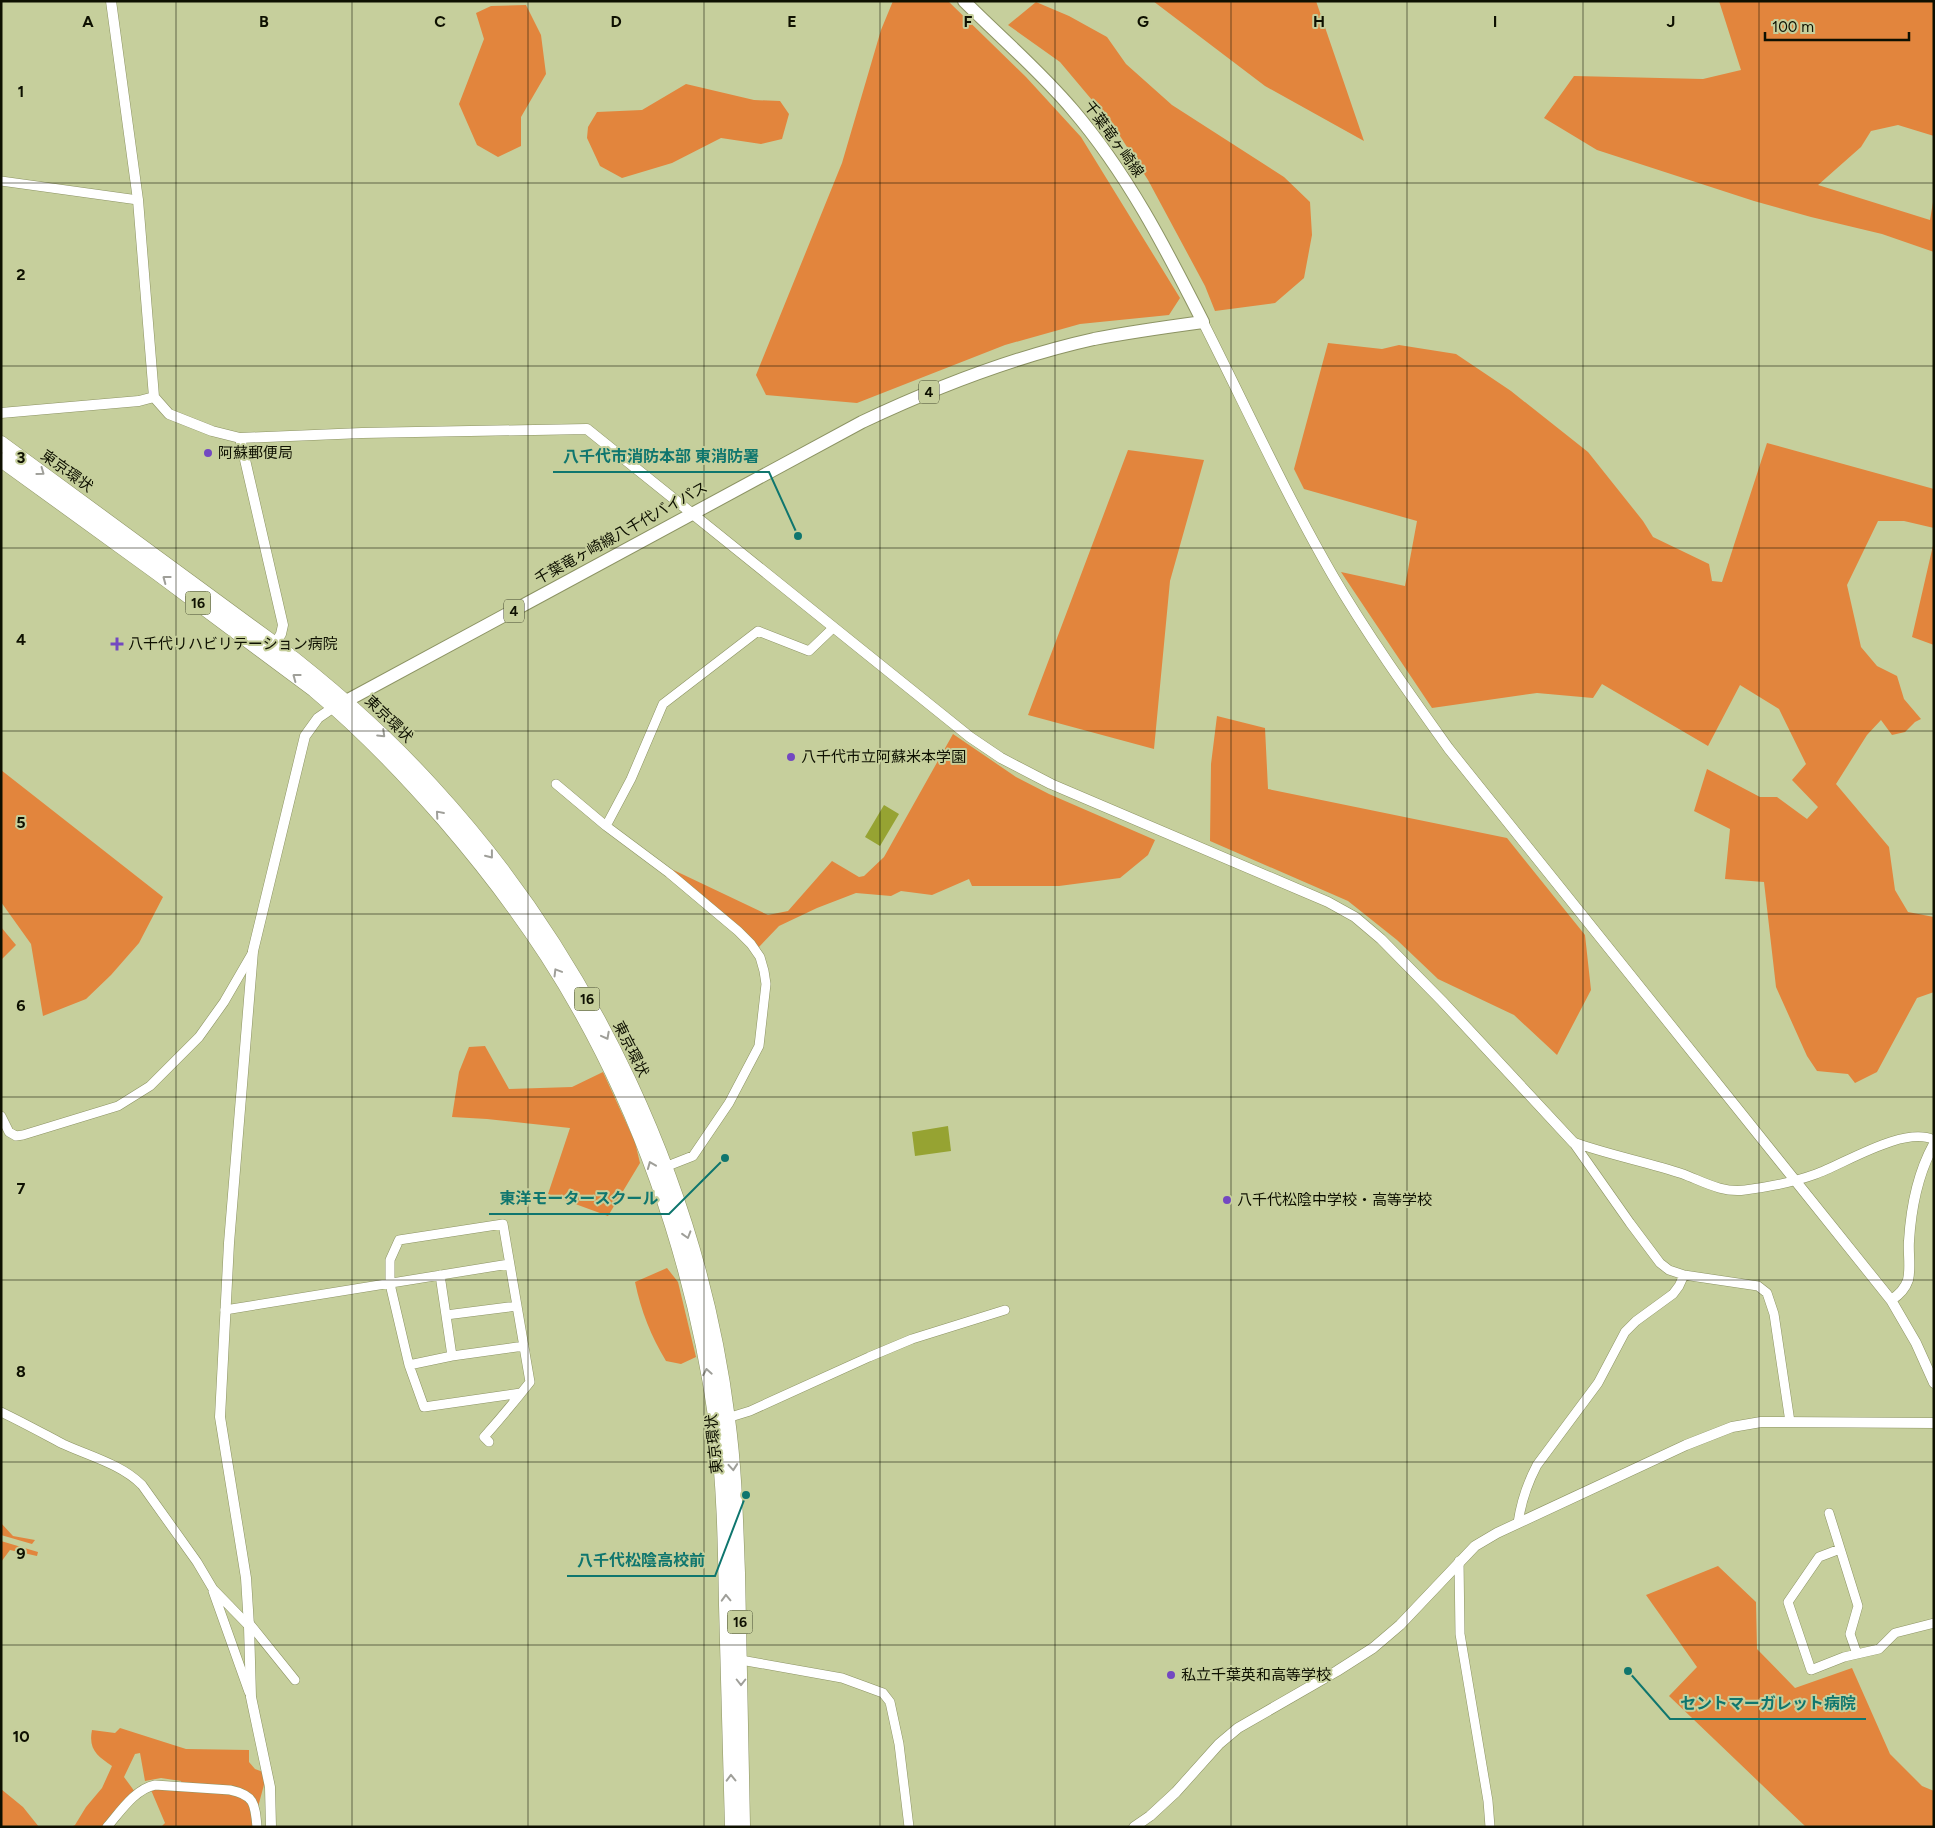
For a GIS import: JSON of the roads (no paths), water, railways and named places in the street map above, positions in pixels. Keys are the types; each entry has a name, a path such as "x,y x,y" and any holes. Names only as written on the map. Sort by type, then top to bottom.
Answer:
{"highway":[{"name":"東京環状","path":"1,443 275,644 434,788 490,855 540,921 588,1001 636,1095 665,1167 687,1234 712,1328 722,1420 722,1493 734,1659 743,1827"},
{"name":"東京環状","path":"1,460 340,704 497,884 548,956 595,1040 626,1104 651,1165 678,1247 722,1420"},
{"name":"東京環状","path":"732,1827 734,1659"}],"main road":[{"name":"千葉竜ヶ崎線","path":"964,1 1050,85 1072,109 1105,151 1158,233 1203,322"},
{"name":"千葉竜ヶ崎線八千代バイパス","path":"340,704 862,422 954,382 1018,360 1093,340 1203,322"}],"street":[{"path":"111,1 138,200 154,397 169,414 212,431 240,438 382,432 587,429 970,738 1001,758 1051,784 1328,902 1355,917 1381,939 1442,1001 1573,1142 1660,1263 1675,1273 1758,1286 1767,1293 1774,1314 1790,1422"},
{"path":"1,181 138,200"},
{"path":"1203,322 1290,497 1344,593 1395,674 1449,749 1892,1300 1916,1343 1934,1383"},
{"path":"1,413 139,401 154,397"},
{"path":"240,438 283,625 281,634 275,644"},
{"path":"606,826 631,779 663,704 758,631 809,650 833,628"},
{"path":"251,1696 246,1578 220,1418 225,1310 253,951 305,736 318,718 340,704"},
{"path":"556,784 738,931 751,944 760,957 764,971 766,984 759,1046 729,1103 693,1156 665,1167"},
{"path":"1,1116 9,1132 16,1136 23,1135 118,1106 150,1086 199,1037 224,1002 253,951"},
{"path":"1573,1142 1595,1150 1684,1174 1726,1190 1744,1190 1795,1181 1830,1168 1881,1144 1912,1136 1934,1140"},
{"path":"1892,1300 1904,1289 1909,1278 1910,1218 1920,1176 1934,1144"},
{"path":"489,1442 484,1437 521,1393 530,1382 502,1224 399,1240 390,1260 390,1284 409,1365 424,1407 521,1393"},
{"path":"225,1310 509,1264"},
{"path":"440,1275 452,1356"},
{"path":"1518,1523 1529,1479 1598,1383 1625,1332 1636,1321 1673,1294 1684,1275"},
{"path":"446,1316 516,1306"},
{"path":"722,1420 750,1412 869,1357 912,1340 1006,1310"},
{"path":"409,1365 452,1356 524,1346"},
{"path":"1,1412 64,1444 124,1471 134,1478 197,1562 212,1588 251,1696 270,1787 271,1827"},
{"path":"1134,1827 1150,1816 1176,1792 1219,1744 1238,1728 1338,1672 1373,1648 1400,1625 1475,1546 1518,1523 1711,1434 1732,1427 1761,1422 1934,1423"},
{"path":"1830,1513 1858,1606 1850,1634 1857,1654"},
{"path":"1840,1549 1819,1557 1788,1602 1811,1670 1844,1657 1879,1649 1895,1633 1934,1622"},
{"path":"1459,1561 1460,1634 1488,1801 1490,1827"},
{"path":"212,1588 249,1625 294,1680"},
{"path":"734,1659 842,1678 883,1693 890,1702 899,1744 910,1827"},
{"path":"107,1827 138,1794 147,1787 155,1785 242,1792 250,1797 253,1802 257,1827"}],"place":[{"name":"阿蘇郵便局","path":"208,453"},
{"name":"八千代市消防本部 東消防署","path":"798,536"},
{"name":"八千代リハビリテーション病院","path":"117,644"},
{"name":"八千代市立阿蘇米本学園","path":"791,757"},
{"name":"東洋モータースクール","path":"725,1158"},
{"name":"八千代松陰中学校・高等学校","path":"1227,1200"},
{"name":"八千代松陰高校前","path":"746,1495"},
{"name":"セントマーガレット病院","path":"1628,1671"},
{"name":"私立千葉英和高等学校","path":"1171,1675"}]}
